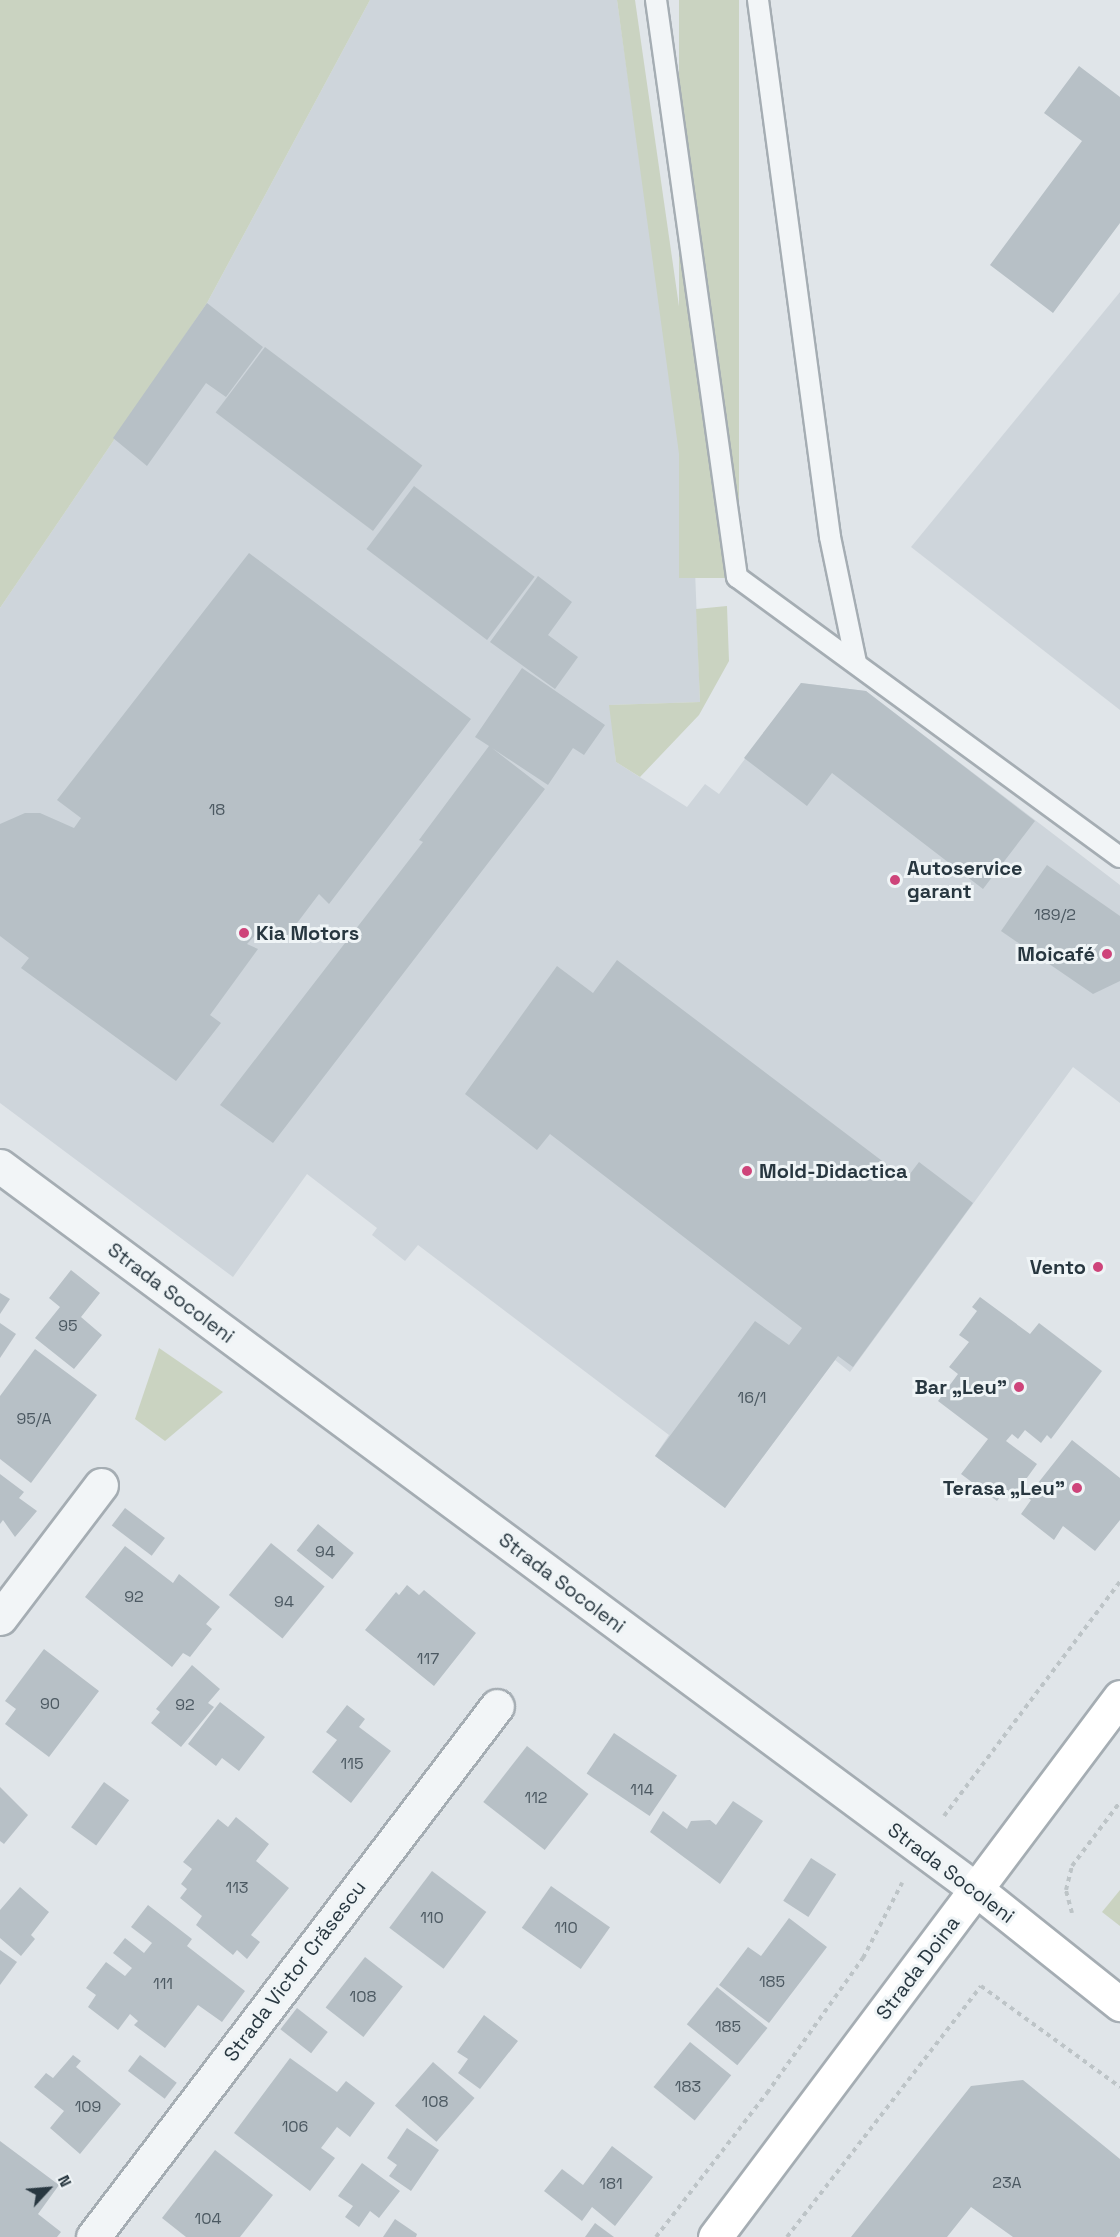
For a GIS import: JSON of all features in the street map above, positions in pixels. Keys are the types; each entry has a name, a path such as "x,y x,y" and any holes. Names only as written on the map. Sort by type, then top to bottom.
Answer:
{"main road":[{"name":"Strada Doina","path":"715,2237 1120,1697"},
{"name":"Strada Socoleni","path":"977,1890 1120,2004"}],"street":[{"name":"Strada Socoleni","path":"0,1166 977,1890"},
{"path":"0,1618 101,1485"},
{"name":"Strada Victor Crăsescu","path":"93,2237 497,1706"}],"lane":[{"path":"656,0 737,577 1120,856"},
{"path":"758,0 830,537 856,663"}],"path":[{"path":"657,2237 767,2093 863,1958 919,1849 1120,1582"},
{"path":"1073,1917 1066,1890 1072,1866 1120,1802"},
{"path":"787,2237 981,1986 1120,2087"}],"shaded area":[{"path":"370,0 617,0 694,543 700,702 610,705 616,762 687,807 705,784 719,794 801,683 866,691 1120,885 1120,1103 1073,1067 850,1372 835,1360 725,1508 655,1456 669,1435 418,1245 405,1261 372,1235 377,1228 307,1174 233,1277 0,1103 0,608 207,303"},
{"path":"1120,292 1120,710 911,547"}],"green space":[{"path":"0,0 370,0 207,303 0,608"},
{"path":"617,0 635,0 717,571 695,571"},
{"path":"679,0 739,0 739,578 679,578"},
{"path":"727,606 729,661 699,715 640,777 616,762 609,705 700,702 696,609"},
{"path":"159,1348 223,1392 165,1441 135,1419"},
{"path":"1120,1890 1120,1926 1102,1912"}],"building":[{"path":"1079,66 1120,97 1120,223 1053,313 990,265 1082,141 1044,113"},
{"path":"207,303 263,347 226,397 206,383 147,466 113,438"},
{"path":"265,347 422,466 373,531 216,412"},
{"path":"414,486 535,577 487,640 366,549"},
{"path":"249,553 471,719 329,904 319,894 282,943 260,930 247,944 258,949 210,1015 221,1023 176,1081 21,968 29,958 0,936 0,824 25,813 40,813 74,828 81,818 57,800"},
{"path":"538,576 572,602 548,635 578,657 555,689 490,642"},
{"path":"522,668 605,725 584,755 573,748 548,785 492,748 545,789 273,1143 220,1105 423,842 419,840 489,746 475,737"},
{"path":"801,683 866,691 1035,821 983,889 832,773 807,806 744,758"},
{"path":"1047,865 1120,916 1120,981 1093,994 1001,931"},
{"name":"Mold-Didactica","path":"617,960 906,1179 919,1162 973,1203 853,1367 838,1356 725,1508 655,1456 755,1321 789,1345 802,1328 550,1134 537,1150 465,1094 557,966 593,993"},
{"path":"71,1270 100,1293 81,1317 102,1335 74,1369 35,1338 60,1307 49,1298"},
{"path":"0,1293 10,1299 0,1314"},
{"name":"Bar „Leu”","path":"980,1297 1030,1334 1039,1323 1102,1371 1051,1439 1047,1435 1041,1443 1025,1430 1018,1439 1012,1434 1006,1441 1037,1464 1011,1500 1002,1494 997,1501 961,1474 988,1439 938,1401 958,1374 949,1367 969,1342 959,1335 977,1311 972,1307"},
{"path":"0,1323 16,1334 0,1358"},
{"path":"35,1349 97,1395 31,1483 0,1459 0,1396"},
{"name":"Terasa „Leu”","path":"1072,1440 1120,1478 1120,1520 1095,1551 1063,1526 1054,1540 1021,1514 1031,1500 1027,1497"},
{"path":"0,1474 24,1492 19,1498 37,1511 15,1537 3,1520 0,1524"},
{"path":"125,1508 165,1538 152,1556 112,1526"},
{"path":"318,1524 354,1553 332,1579 297,1550"},
{"path":"271,1543 325,1586 282,1638 229,1595"},
{"path":"125,1546 173,1583 179,1574 220,1607 206,1624 212,1629 190,1657 183,1653 172,1667 85,1597"},
{"path":"407,1585 419,1595 424,1590 476,1633 434,1686 365,1630 396,1592 399,1595"},
{"path":"44,1649 99,1691 49,1757 5,1724 16,1709 5,1701"},
{"path":"192,1665 220,1689 208,1703 214,1707 181,1747 151,1723 160,1712 156,1709"},
{"path":"220,1702 265,1737 239,1771 222,1758 216,1766 188,1744"},
{"path":"347,1705 365,1719 359,1727 391,1751 351,1803 312,1772 337,1740 326,1732"},
{"path":"614,1733 677,1775 650,1816 587,1774"},
{"path":"527,1746 588,1794 545,1850 483,1802"},
{"path":"104,1782 129,1800 96,1846 71,1827"},
{"path":"0,1787 28,1815 4,1844 0,1841"},
{"path":"733,1801 763,1821 720,1884 650,1832 663,1811 687,1829 691,1821 710,1820 716,1825"},
{"path":"236,1817 269,1844 256,1861 289,1888 251,1935 260,1942 247,1959 237,1950 233,1955 196,1925 202,1916 180,1898 187,1889 181,1884 192,1869 183,1862 218,1819 228,1827"},
{"path":"811,1858 836,1874 808,1917 783,1901"},
{"path":"432,1871 486,1912 444,1969 389,1928"},
{"path":"551,1886 610,1927 581,1969 522,1928"},
{"path":"20,1887 49,1912 31,1935 35,1939 21,1956 0,1938 0,1910"},
{"path":"148,1905 192,1939 187,1946 245,1991 222,2022 198,2005 165,2048 134,2025 138,2021 130,2014 118,2030 88,2007 96,1995 86,1988 106,1962 125,1976 132,1968 113,1953 125,1938 144,1953 152,1943 131,1927"},
{"path":"789,1918 827,1947 769,2023 719,1985 748,1947 761,1956"},
{"path":"0,1950 17,1962 0,1985"},
{"path":"365,1957 403,1987 363,2037 326,2007"},
{"path":"717,1987 768,2028 737,2065 687,2024"},
{"path":"297,2008 328,2032 311,2053 280,2029"},
{"path":"484,2015 518,2041 480,2089 458,2073 468,2059 457,2052"},
{"path":"690,2042 731,2075 695,2120 653,2087"},
{"path":"73,2055 81,2061 76,2067 121,2104 80,2154 50,2128 64,2111 34,2087 46,2073 53,2078"},
{"path":"140,2055 177,2083 165,2099 128,2071"},
{"path":"290,2058 337,2092 346,2081 375,2103 350,2137 337,2127 321,2148 335,2158 310,2191 234,2133"},
{"path":"433,2062 475,2098 436,2142 395,2106"},
{"path":"1023,2080 1120,2159 1120,2231 1116,2237 1013,2237 971,2207 947,2237 851,2237 971,2086"},
{"path":"407,2128 439,2150 411,2191 389,2176 397,2165 387,2158"},
{"path":"0,2141 59,2185 38,2214 61,2232 57,2237 0,2237"},
{"path":"612,2146 653,2177 615,2226 592,2207 582,2221 544,2191 562,2169 583,2185"},
{"path":"215,2150 273,2195 240,2237 186,2237 162,2218"},
{"path":"362,2163 400,2191 379,2218 370,2211 359,2227 345,2217 353,2206 338,2196"},
{"path":"395,2219 417,2234 416,2237 383,2237"},
{"path":"595,2223 614,2237 585,2237"}],"place":[{"name":"Autoservice garant","path":"895,880"},
{"name":"Kia Motors","path":"244,933"},
{"name":"Moicafé","path":"1107,954"},
{"name":"Mold-Didactica","path":"747,1171"},
{"name":"Vento","path":"1098,1267"},
{"name":"Bar „Leu”","path":"1019,1387"},
{"name":"Terasa „Leu”","path":"1077,1488"}]}
